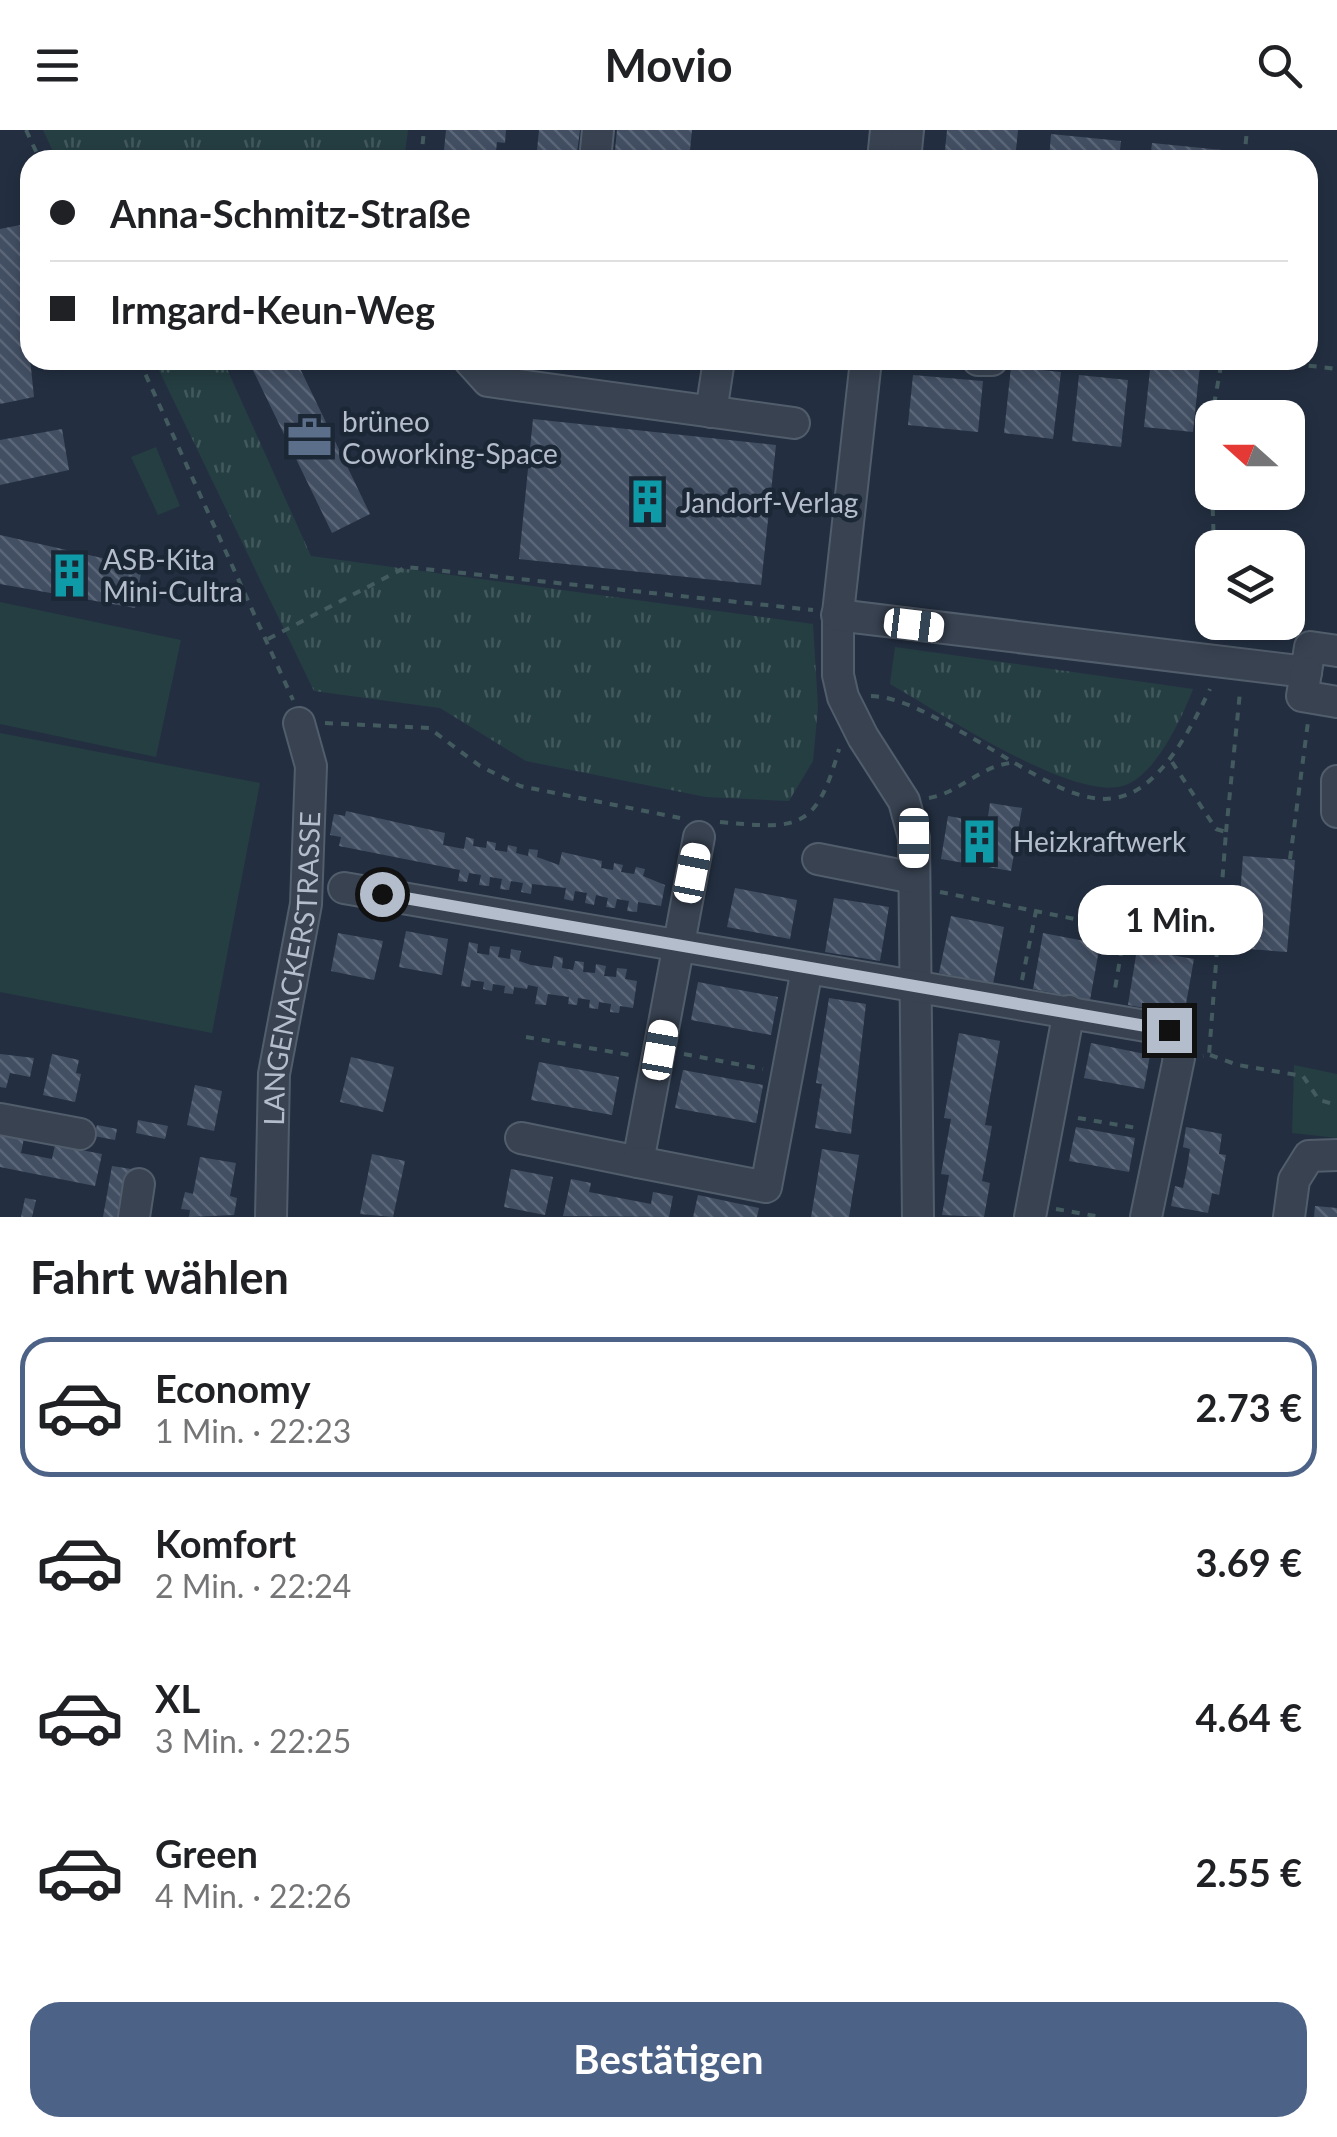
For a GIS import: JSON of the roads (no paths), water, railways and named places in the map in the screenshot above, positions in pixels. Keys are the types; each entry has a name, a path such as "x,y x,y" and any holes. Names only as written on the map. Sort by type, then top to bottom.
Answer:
{"street":[{"path":"478,370 488,381 794,423"},
{"path":"711,412 717,370"},
{"path":"865,370 837,614 843,697 904,802 914,838 918,1217"},
{"path":"837,614 1232,664 1318,690 1310,647 1337,651"},
{"name":"LANGENACKERSTRASSE","path":"271,1217 274,1074 306,904 312,766 300,723"},
{"path":"1337,781 1337,812"},
{"path":"638,1162 699,825"},
{"path":"818,859 914,883"},
{"path":"344,888 807,969 1069,1010 1109,1019 1174,1044 1146,1217"},
{"path":"521,1138 766,1187 807,969"},
{"path":"1031,1211 1069,1010"},
{"path":"0,1119 80,1134"},
{"path":"1289,1217 1300,1165 1309,1156 1337,1155"},
{"path":"134,1217 139,1184"}],"place":[{"name":"brüneo Coworking-Space","path":"309,437"},
{"name":"Jandorf-Verlag","path":"647,502"},
{"name":"ASB-Kita Mini-Cultra","path":"70,575"},
{"name":"Heizkraftwerk","path":"980,841"}]}
